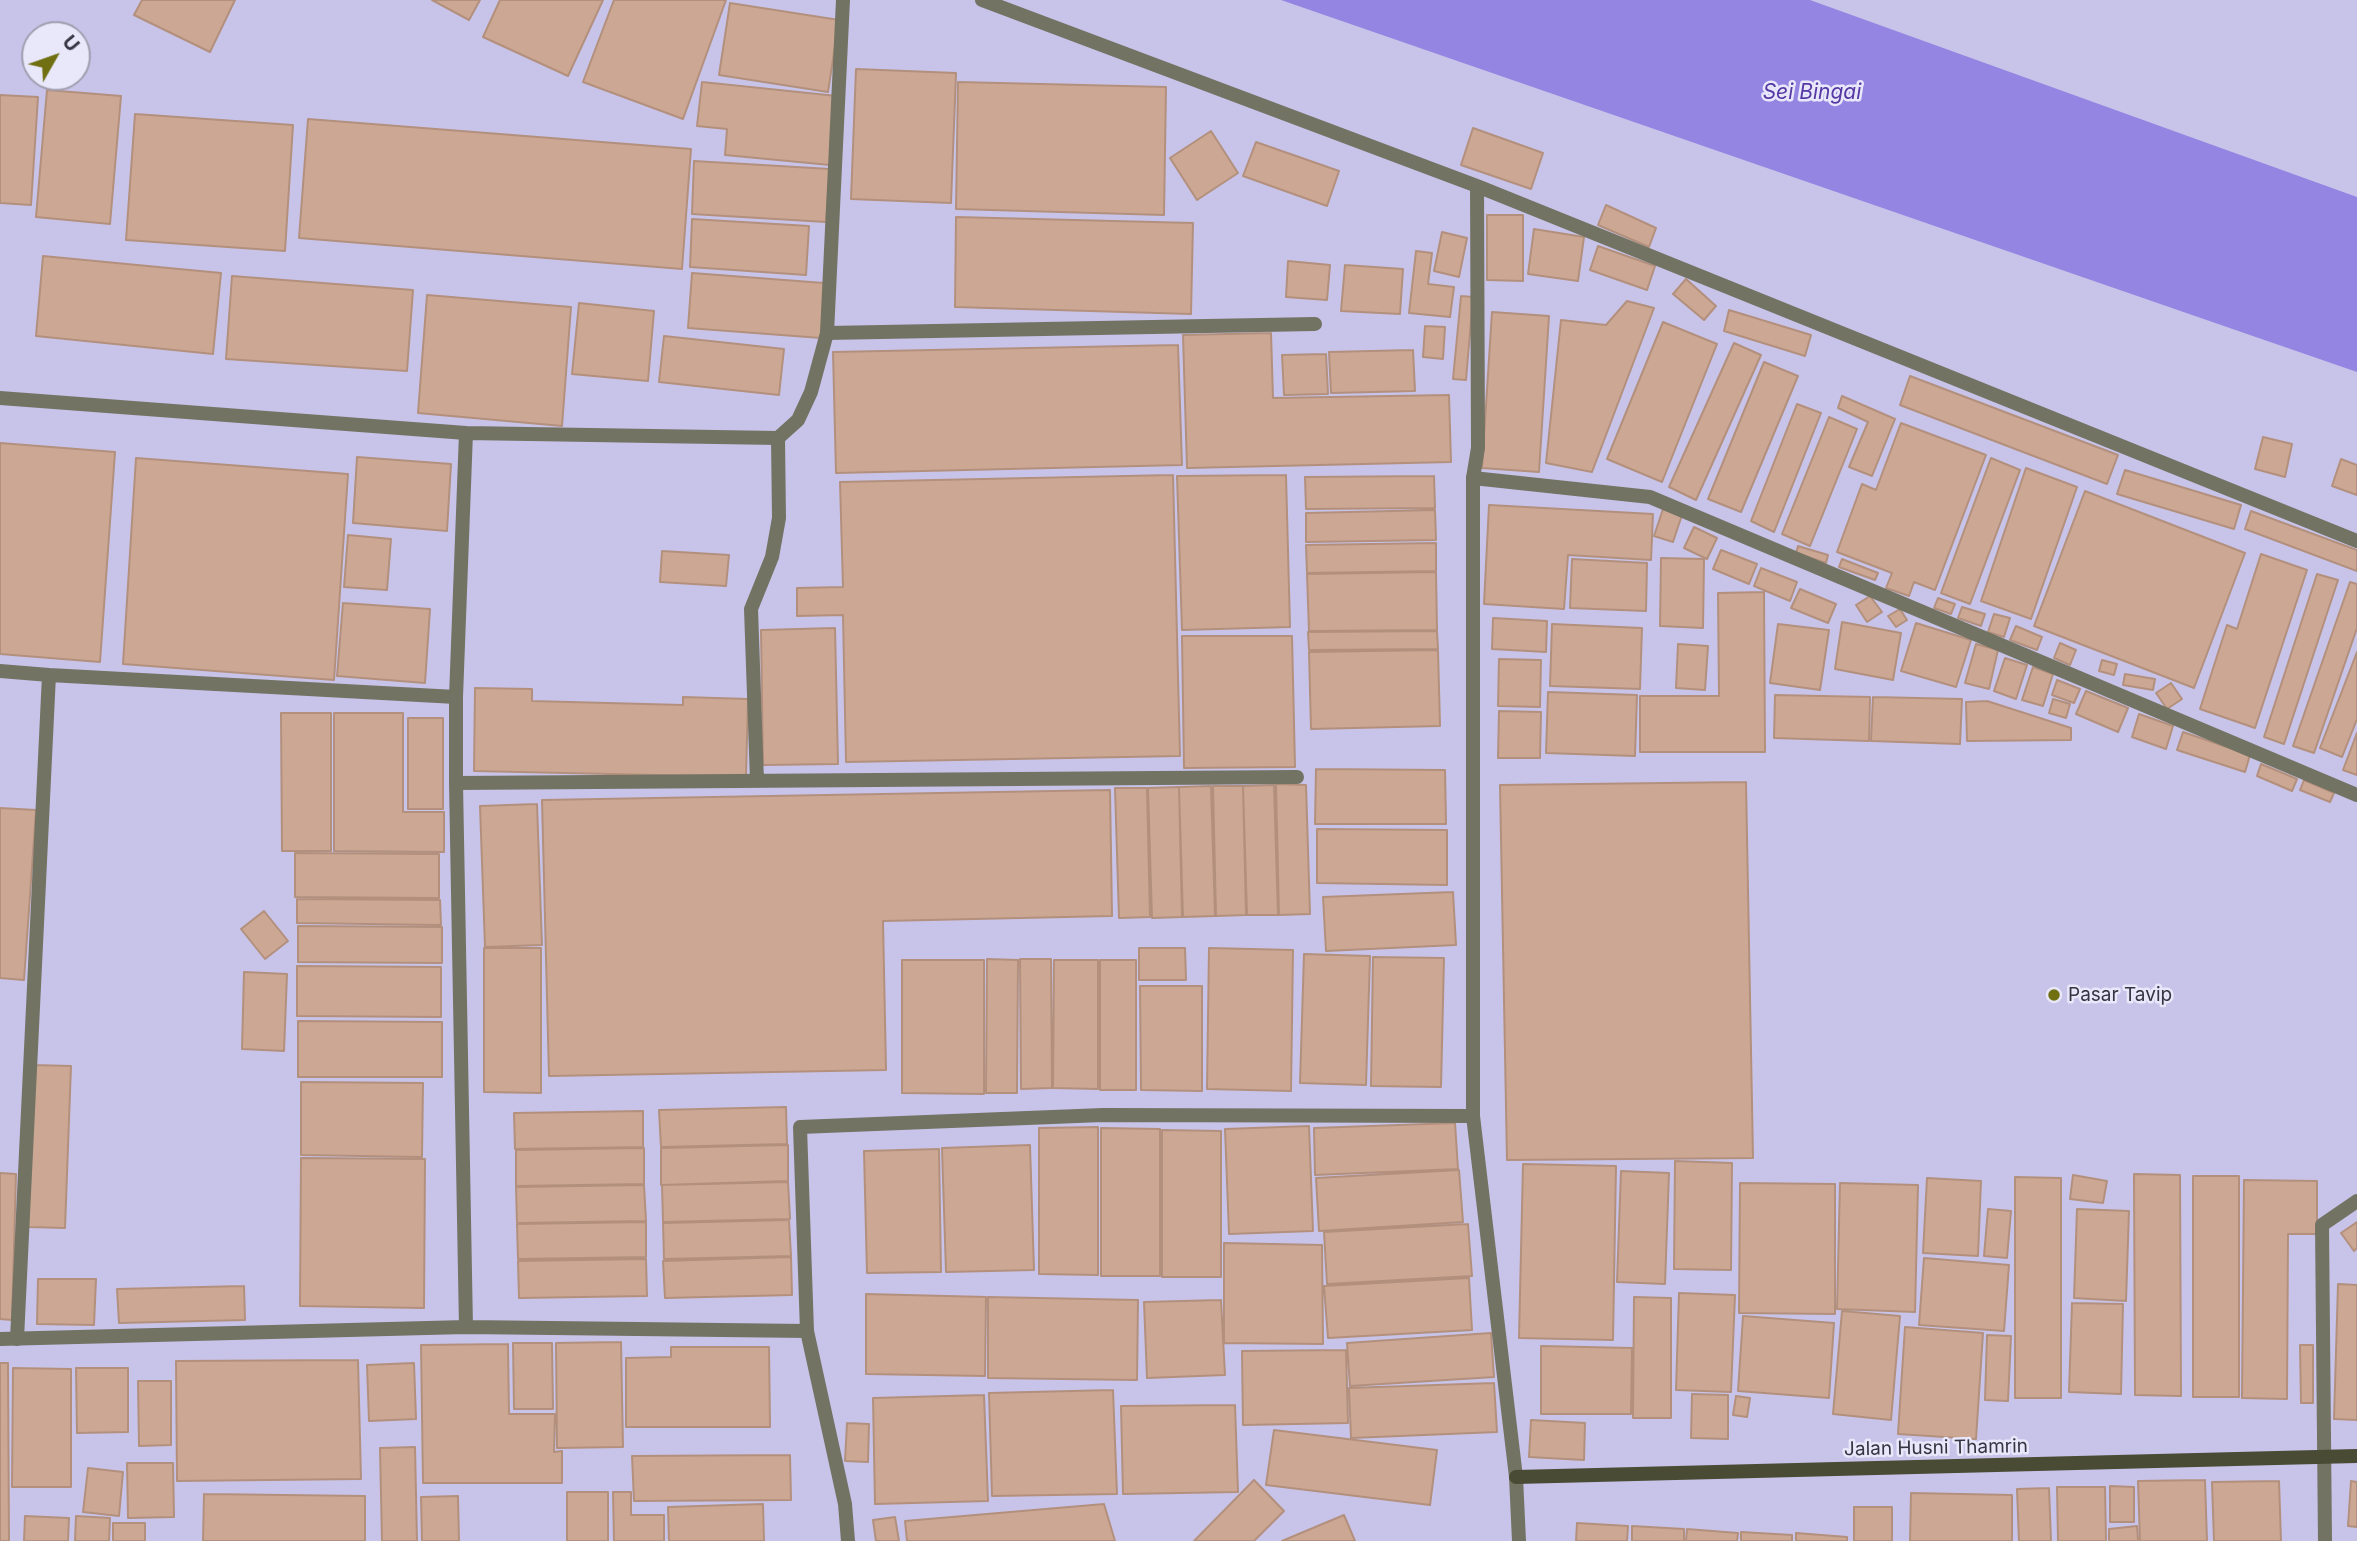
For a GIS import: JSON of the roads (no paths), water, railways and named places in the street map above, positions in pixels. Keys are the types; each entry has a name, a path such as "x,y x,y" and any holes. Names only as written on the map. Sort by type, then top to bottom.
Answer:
{"street":[{"path":"0,398 466,433 778,438 798,420 811,391 827,333 844,0"},
{"path":"982,0 1477,186 2357,541"},
{"path":"1477,186 1478,448 1473,478 1473,1116 1517,1477 1519,1541"},
{"path":"827,333 1315,324"},
{"path":"466,433 456,697 466,1327"},
{"path":"757,781 751,609 772,557 779,518 778,438"},
{"path":"1473,478 1650,497 2357,795"},
{"path":"0,671 456,697"},
{"path":"17,1339 49,675"},
{"path":"456,783 1297,777"},
{"path":"848,1541 845,1504 807,1331 800,1127 1102,1115 1473,1116"},
{"path":"2325,1541 2322,1225 2357,1200"},
{"path":"0,1339 466,1327 807,1331"},
{"name":"Jalan Husni Thamrin","path":"1517,1477 2357,1456"}],"water":[{"name":"Sei Bingai","path":"1281,0 1810,0 2357,197 2357,372"}],"place":[{"name":"Pasar Tavip","path":"2054,995"}]}
